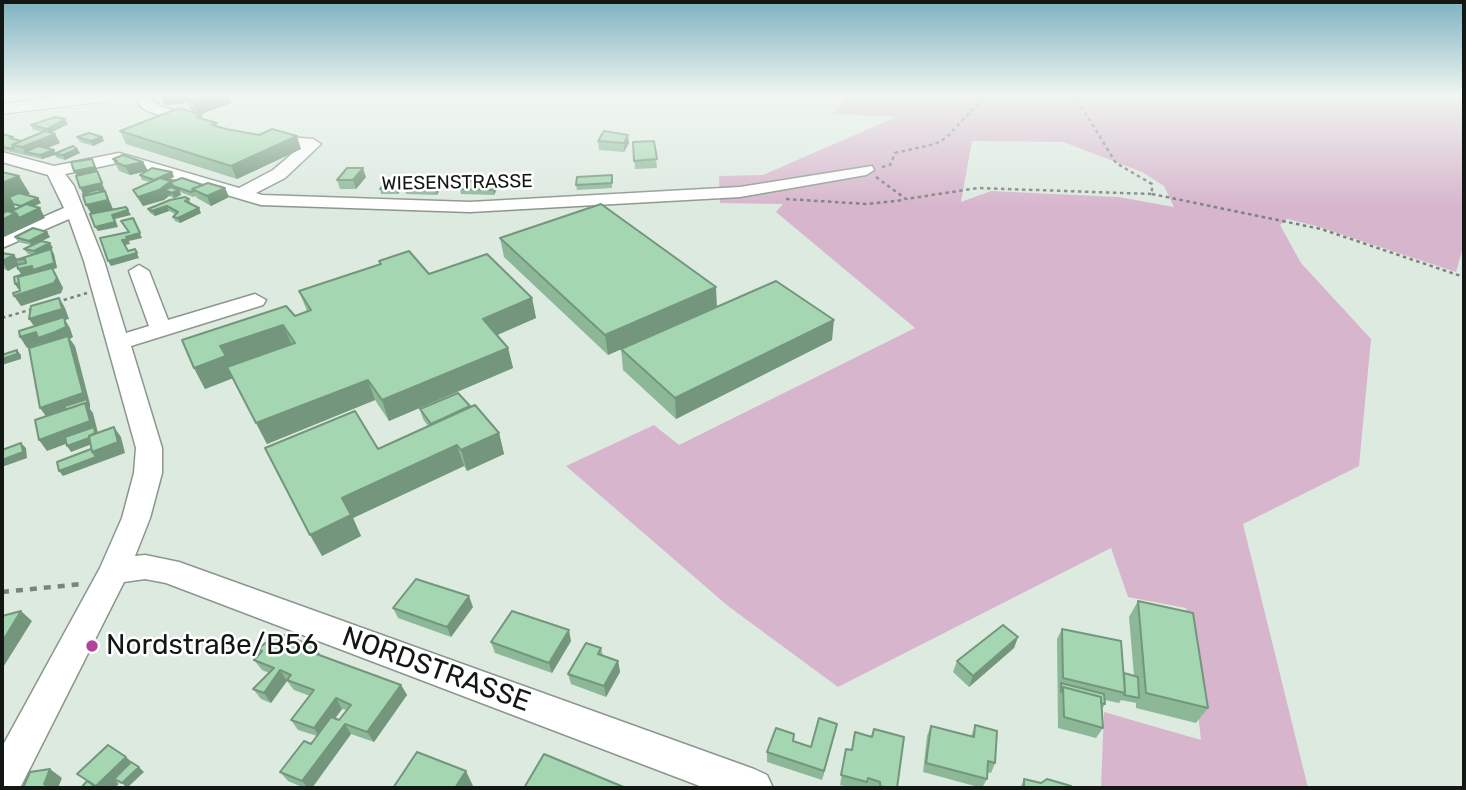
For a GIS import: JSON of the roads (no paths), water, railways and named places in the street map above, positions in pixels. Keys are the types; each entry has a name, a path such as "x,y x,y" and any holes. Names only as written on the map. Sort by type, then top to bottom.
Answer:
{"street":[{"path":"237,195 279,174 313,144 251,140"},
{"path":"2,157 46,168 65,186 102,288 149,448 148,473 136,518 111,576 2,783"},
{"name":"WIESENSTRASSE","path":"46,168 126,159 237,195 317,204 470,207 740,192 873,169"},
{"path":"14,177 46,168"},
{"path":"2,242 74,210"},
{"path":"139,271 161,330"},
{"path":"118,343 255,300"},
{"name":"NORDSTRASSE","path":"111,576 145,567 168,571 754,788"}],"place":[{"name":"Nordstraße/B56","path":"92,646"}]}
